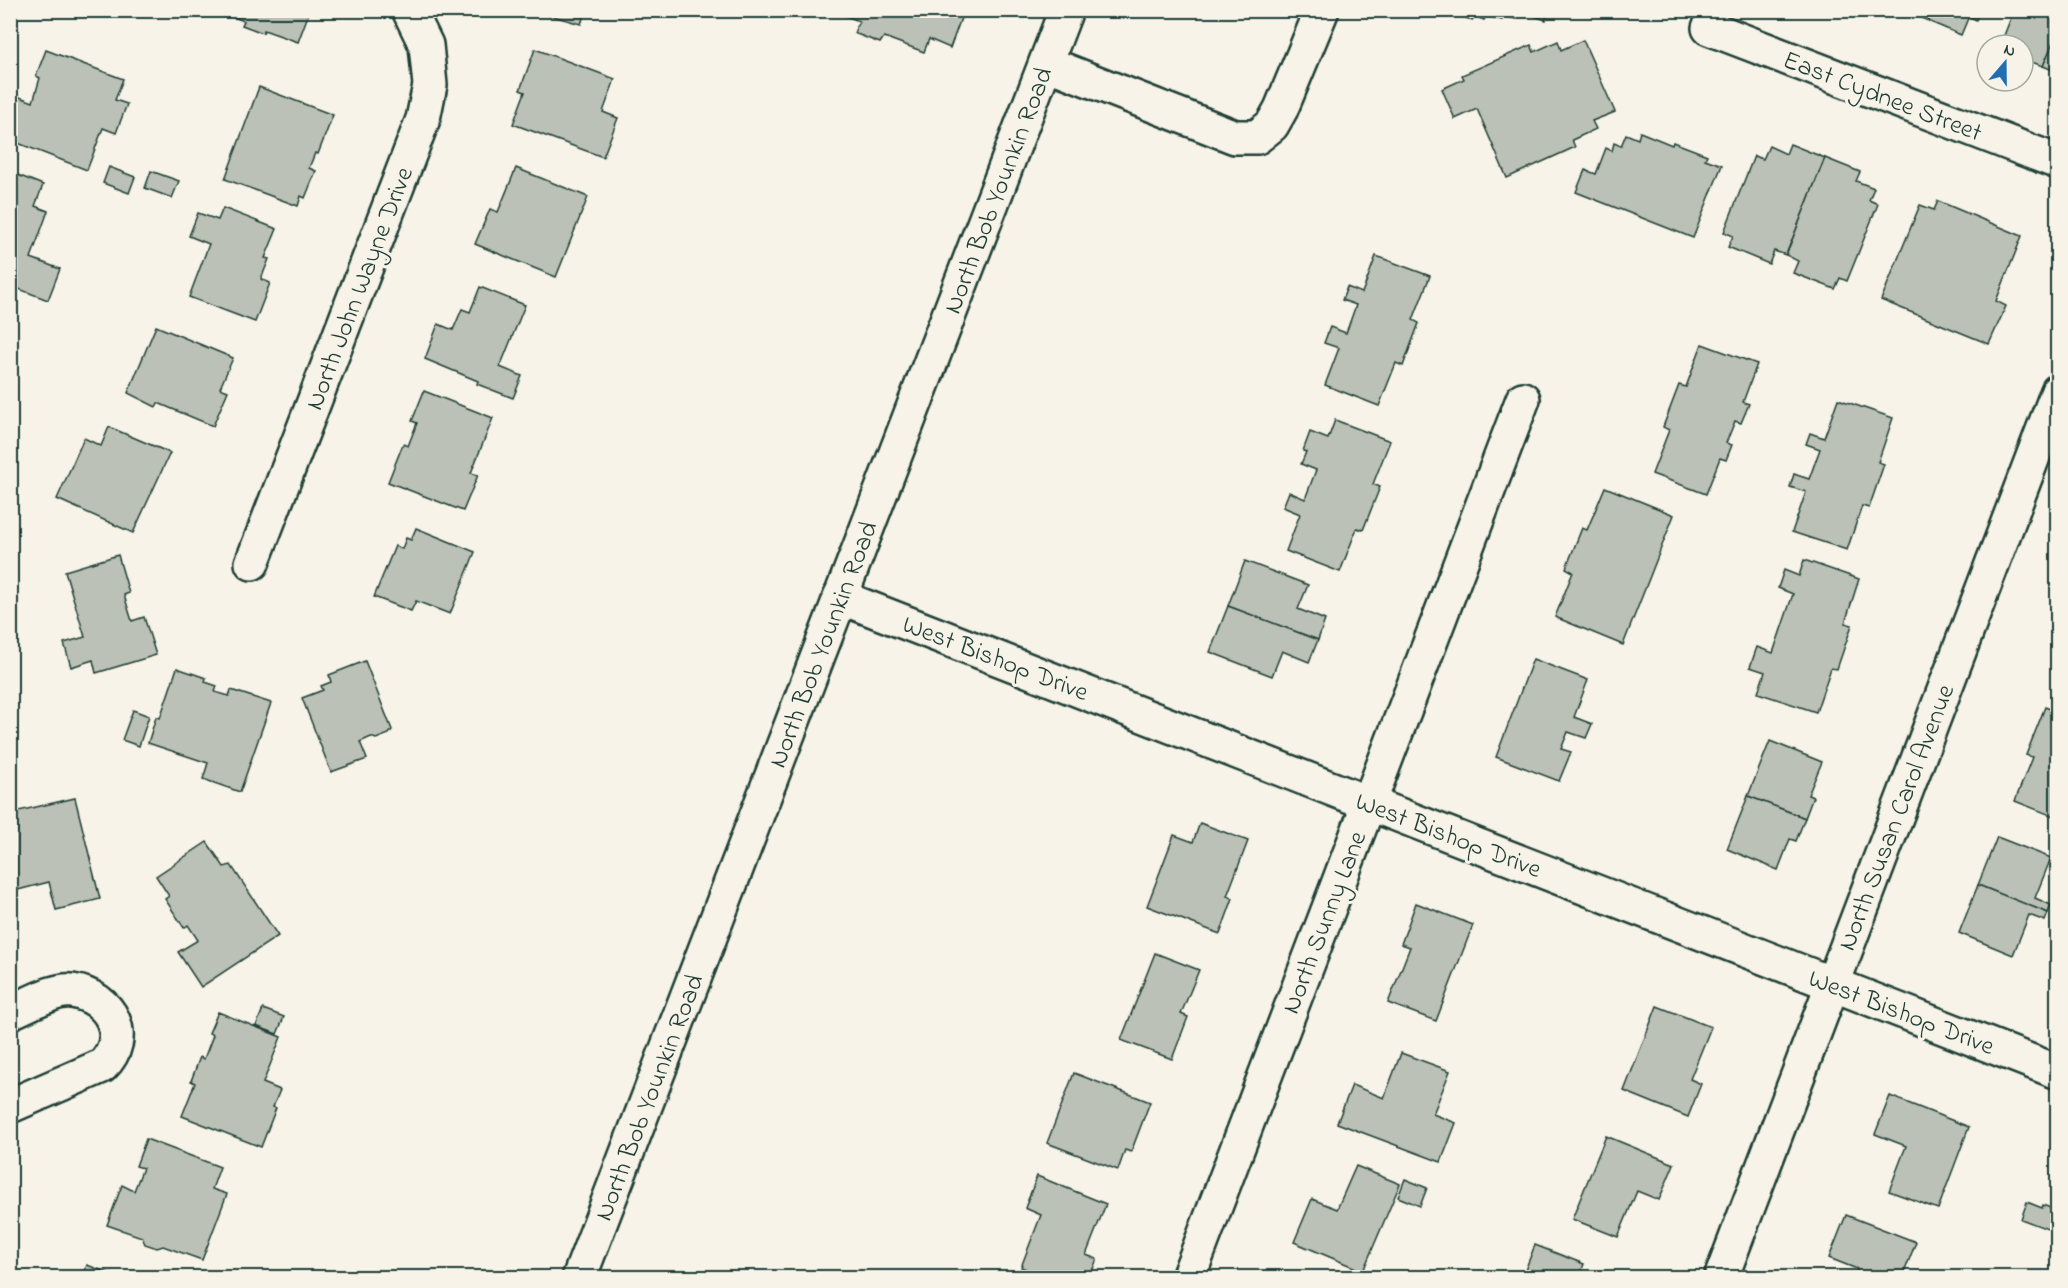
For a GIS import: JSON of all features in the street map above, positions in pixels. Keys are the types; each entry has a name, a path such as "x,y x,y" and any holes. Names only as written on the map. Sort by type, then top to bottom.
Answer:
{"street":[{"name":"North John Wayne Drive","path":"252,563 423,118 430,85 426,45 410,10"},
{"name":"North Bob Younkin Road","path":"579,1278 1066,10"},
{"path":"1046,63 1235,137 1257,137 1272,125 1281,109 1322,10"},
{"name":"East Cydnee Street","path":"1709,28 2058,162"},
{"name":"North Susan Carol Avenue","path":"1721,1278 2058,391"},
{"name":"North Sunny Lane","path":"1188,1278 1523,399"},
{"name":"West Bishop Drive","path":"840,597 2058,1072"},
{"path":"10,1012 55,993 71,990 91,996 106,1006 116,1025 116,1041 111,1058 102,1066 10,1106"}],"building":[{"path":"221,10 310,10 298,42 242,25 244,21 220,12"},
{"path":"549,10 586,10 581,24 549,15 551,11"},
{"path":"830,10 964,10 950,48 929,39 924,52 884,37 880,43 854,33 859,21"},
{"path":"1456,10 1548,10 1546,20 1518,11 1516,19 1503,16 1502,20 1486,16 1484,20 1474,16 1473,20 1454,15"},
{"path":"1903,10 1932,10 1928,21"},
{"path":"1932,10 1980,10 1976,20 1969,16 1961,35 1928,21"},
{"path":"2014,10 2058,10 2058,31 2043,66 2035,63 2035,33 2005,33"},
{"path":"2058,31 2058,72 2043,66"},
{"path":"1583,40 1615,112 1592,121 1596,129 1572,140 1575,147 1507,178 1477,109 1455,119 1442,89 1464,79 1462,75 1531,45 1534,52 1558,41 1561,50"},
{"path":"535,49 615,79 603,112 618,118 603,157 513,124 525,92 520,90"},
{"path":"46,50 123,79 115,100 127,104 116,133 103,128 87,170 10,140 12,94 33,102 40,78 36,76"},
{"path":"259,87 333,115 318,154 315,153 309,168 316,171 305,198 301,196 298,206 225,179"},
{"path":"1640,132 1672,145 1673,142 1707,155 1705,159 1722,165 1693,238 1576,192 1585,170 1596,174 1606,148 1612,151 1614,143 1621,146 1626,134 1638,139"},
{"path":"1790,144 1825,158 1786,255 1774,251 1769,264 1728,247 1733,236 1724,232 1754,156 1763,159 1769,146 1786,154"},
{"path":"1825,158 1860,172 1856,181 1874,188 1869,200 1878,204 1847,281 1840,278 1835,289 1793,273 1798,261 1786,255"},
{"path":"109,167 135,177 129,193 103,183"},
{"path":"516,168 588,197 556,277 475,244 490,209 498,212"},
{"path":"151,171 179,181 172,198 145,188"},
{"path":"10,172 43,185 35,206 48,211 31,258 60,269 48,300 10,284"},
{"path":"1938,201 2022,236 1996,301 2006,306 1989,344 1881,300 1920,205 1934,210"},
{"path":"223,208 277,229 265,258 269,259 261,279 270,283 255,322 189,297 209,244 189,236 198,213 218,220"},
{"path":"1376,256 1430,276 1413,320 1419,323 1403,366 1396,363 1379,406 1325,385 1339,348 1324,343 1330,327 1346,333 1356,305 1342,300 1347,287 1362,293"},
{"path":"480,287 525,305 500,367 522,376 513,398 425,359 438,324 453,330 462,309 470,312"},
{"path":"156,326 233,358 220,388 228,391 213,426 158,403 156,407 128,393"},
{"path":"1702,344 1757,364 1743,402 1749,404 1741,423 1735,421 1726,443 1732,445 1726,460 1720,458 1706,494 1652,474 1669,430 1663,427 1679,385 1686,387"},
{"path":"424,391 493,418 471,473 478,475 463,511 388,482 403,444 408,446 417,423 412,421"},
{"path":"1838,399 1893,418 1878,462 1884,464 1869,508 1862,506 1847,550 1792,532 1806,492 1790,487 1794,474 1809,479 1820,449 1806,444 1810,433 1824,438"},
{"path":"1335,420 1390,441 1373,484 1380,487 1363,530 1357,528 1340,572 1286,551 1300,514 1283,507 1289,492 1305,499 1316,470 1301,464 1310,432 1328,439"},
{"path":"109,427 170,453 133,533 57,499 84,438 101,446"},
{"path":"1605,487 1674,515 1623,645 1555,617 1573,572 1566,568 1582,528 1587,530"},
{"path":"416,528 475,552 450,614 416,601 411,611 374,597 395,546 402,549 406,538 411,540"},
{"path":"118,555 129,593 124,595 132,621 144,617 156,655 96,673 93,660 71,667 64,643 85,637 65,571"},
{"path":"1804,560 1859,579 1845,623 1852,625 1837,669 1831,668 1816,712 1758,693 1765,672 1750,667 1757,647 1773,653 1793,594 1778,588 1784,570 1799,576"},
{"path":"1245,561 1308,585 1298,609 1325,620 1318,640 1228,606"},
{"path":"1228,606 1318,640 1309,662 1282,651 1272,676 1210,652"},
{"path":"1533,659 1588,680 1574,717 1592,724 1586,738 1568,732 1561,749 1571,752 1559,781 1496,757"},
{"path":"365,661 392,730 389,734 376,739 371,737 360,742 367,759 331,772 302,698 323,690 321,686 331,682 329,675"},
{"path":"177,668 206,678 205,682 217,686 215,692 229,696 231,690 271,703 240,792 203,779 208,763 148,743 156,717 160,718"},
{"path":"2058,691 2058,818 2015,801 2032,757 2026,755 2045,707 2050,709"},
{"path":"133,710 149,716 139,746 122,740"},
{"path":"1770,741 1822,762 1808,795 1813,797 1805,818 1748,796"},
{"path":"1748,796 1805,818 1796,841 1790,839 1778,870 1727,849"},
{"path":"75,798 100,899 56,910 49,882 10,892 10,813"},
{"path":"1200,823 1248,841 1227,896 1233,898 1220,934 1147,906 1174,835 1193,842"},
{"path":"1997,837 2051,858 2035,898 2051,905 2048,913 1978,885"},
{"path":"207,842 224,867 231,865 278,936 201,987 178,952 198,940 188,925 184,928 165,899 169,896 156,876"},
{"path":"1978,885 2048,913 2045,921 2029,915 2013,955 1959,933"},
{"path":"1416,903 1473,925 1436,1021 1388,1003 1410,947 1401,944"},
{"path":"1155,953 1199,970 1181,1014 1188,1017 1172,1059 1121,1040"},
{"path":"1657,1006 1711,1027 1690,1079 1701,1084 1688,1117 1624,1091"},
{"path":"263,1009 284,1017 277,1034 256,1026"},
{"path":"218,1012 281,1037 263,1083 280,1090 273,1107 276,1108 261,1147 182,1116 195,1083 191,1081 200,1057 204,1059 213,1035 209,1033"},
{"path":"1401,1053 1450,1071 1433,1114 1456,1123 1441,1162 1337,1123 1352,1085 1384,1098"},
{"path":"1074,1073 1150,1102 1131,1152 1125,1150 1118,1170 1047,1143"},
{"path":"1890,1096 1969,1127 1938,1209 1889,1191 1906,1146 1875,1134"},
{"path":"1606,1136 1674,1164 1659,1200 1637,1191 1618,1237 1572,1219"},
{"path":"146,1139 220,1167 212,1189 227,1194 202,1260 163,1246 157,1248 145,1244 142,1237 107,1225 122,1185 134,1191 143,1168 136,1166"},
{"path":"1356,1166 1400,1184 1363,1271 1294,1242 1312,1199 1337,1209"},
{"path":"1037,1176 1106,1204 1086,1255 1097,1259 1089,1278 1048,1278 1021,1267 1041,1215 1025,1208"},
{"path":"1405,1179 1427,1188 1420,1206 1398,1197"},
{"path":"2027,1202 2058,1211 2058,1233 2021,1219"},
{"path":"1846,1215 1916,1242 1902,1278 1854,1278 1857,1269 1829,1258"},
{"path":"1535,1245 1584,1264 1579,1278 1522,1278"},
{"path":"87,1265 122,1278 82,1278"}]}
